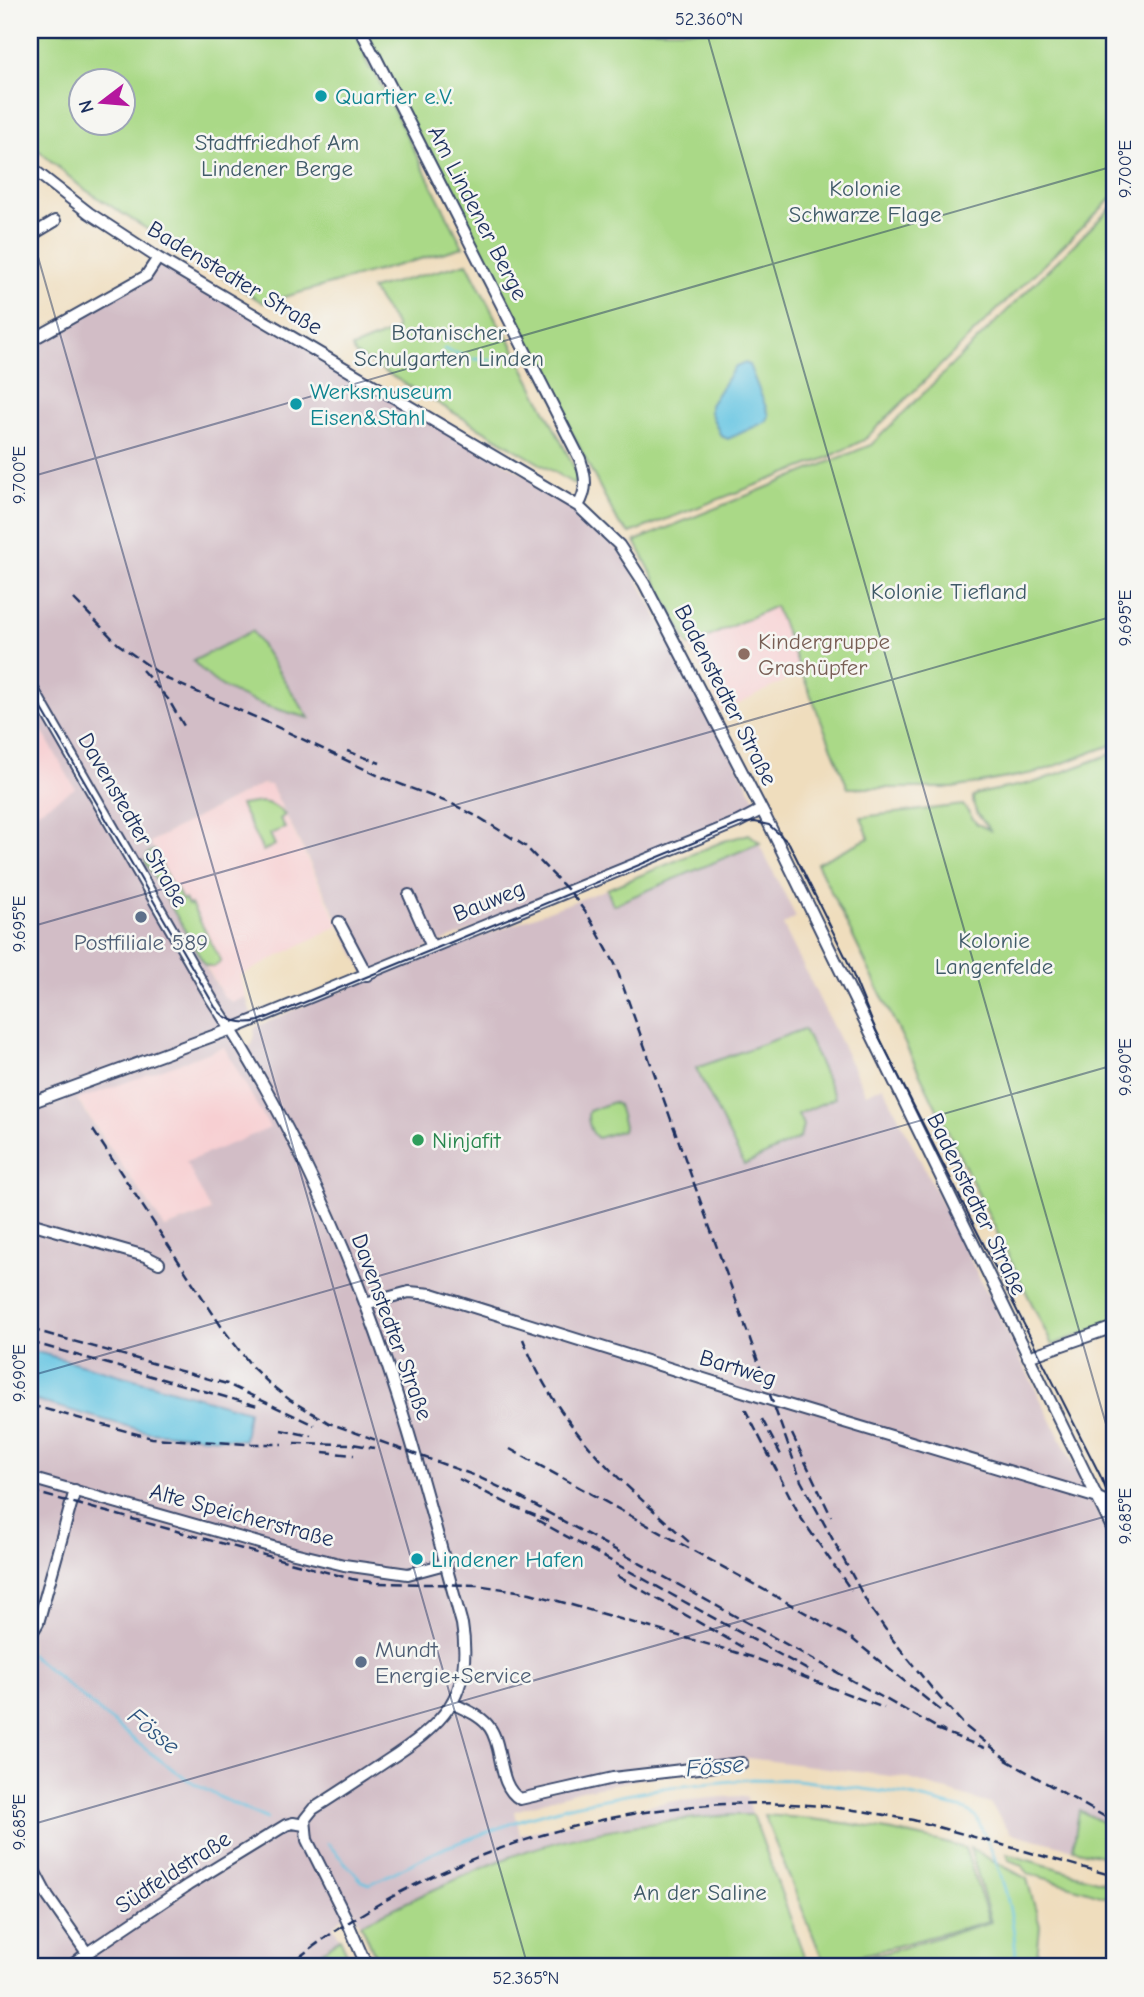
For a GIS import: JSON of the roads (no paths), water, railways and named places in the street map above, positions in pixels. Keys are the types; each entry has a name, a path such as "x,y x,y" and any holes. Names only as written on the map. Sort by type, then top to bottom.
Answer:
{"street":[{"name":"Am Lindener Berge","path":"361,30 580,459 586,489 578,506"},
{"name":"Badenstedter Straße","path":"30,167 89,213 158,258 578,506 619,545 644,583 761,810 1114,1532"},
{"path":"30,236 55,221"},
{"path":"30,341 146,276 158,258"},
{"name":"Davenstedter Straße","path":"30,684 212,1000 232,1029 306,1167 365,1304 399,1401 465,1643 465,1662 460,1683 452,1703 430,1731 313,1809 307,1814 304,1825"},
{"name":"Bauweg","path":"30,1103 232,1029 738,822 761,810"},
{"path":"409,895 432,947"},
{"path":"339,922 366,975"},
{"path":"30,1223 145,1256 159,1263"},
{"name":"Bartweg","path":"365,1304 409,1293 432,1294 783,1404 1098,1498"},
{"path":"1028,1357 1114,1327"},
{"name":"Alte Speicherstraße","path":"30,1478 294,1553 344,1564 408,1574 445,1564"},
{"path":"30,1636 38,1623 75,1490"},
{"path":"1098,1498 1114,1505"},
{"path":"452,1703 476,1715 489,1727 508,1786 513,1795 520,1799 613,1779 742,1763"},
{"name":"Südfeldstraße","path":"70,1967 188,1885 286,1825 304,1825"},
{"path":"304,1825 306,1840 345,1916 367,1967"},
{"path":"30,1863 48,1897 87,1953"}],"water":[{"path":"745,363 749,365 769,415 767,421 728,439 721,436 710,412 710,405 734,368"},
{"path":"30,1350 248,1411 244,1440 148,1432 30,1399"}],"waterway":[{"path":"444,349 470,358"},
{"path":"474,359 492,360"},
{"name":"Fösse","path":"30,1654 183,1777 267,1819"},
{"name":"Fösse","path":"327,1843 362,1881 370,1884 444,1848 526,1818 573,1805 663,1788 752,1779 798,1780 907,1795 967,1810 976,1817 993,1853 1005,1890 1013,1928 1016,1967"}],"tram line":[{"path":"30,688 215,1007 224,1016 240,1022 259,1021 739,824 755,822 769,825 789,843 847,960 876,1031 1100,1475 1114,1508"}],"railway":[{"path":"74,599 118,644 167,679 271,724 379,776 452,804 480,818 525,846 571,893 589,917 615,964 801,1481 869,1606 893,1640 965,1726 1013,1764"},
{"path":"142,670 168,699 184,726"},
{"path":"347,751 380,763"},
{"path":"93,1130 223,1329 253,1368 290,1400 329,1423 476,1476 516,1495 945,1732"},
{"path":"30,1329 227,1384 314,1425"},
{"path":"523,1339 554,1400 573,1427 615,1474 689,1542"},
{"path":"30,1342 261,1407"},
{"path":"30,1405 152,1438 282,1444"},
{"path":"745,1409 801,1518 851,1590"},
{"path":"762,1419 782,1457"},
{"path":"281,1430 312,1436"},
{"path":"792,1434 831,1516"},
{"path":"294,1443 353,1444 374,1448"},
{"path":"510,1449 851,1638 940,1710"},
{"path":"323,1452 354,1455"},
{"path":"459,1479 548,1521"},
{"path":"30,1491 352,1579 377,1583 477,1585 530,1593 752,1657 884,1708"},
{"path":"537,1520 813,1673"},
{"path":"617,1576 742,1647"},
{"path":"936,1729 985,1748"},
{"path":"1006,1760 1114,1822"},
{"path":"287,1967 342,1926 402,1891 466,1862 532,1838 601,1820 670,1809 739,1804 808,1805 861,1811 913,1820 1114,1876"}],"place":[{"name":"Quartier e.V.","path":"321,96"},
{"name":"Werksmuseum Eisen&Stahl","path":"296,404"},
{"name":"Kindergruppe Grashüpfer","path":"744,654"},
{"name":"Postfiliale 589","path":"141,917"},
{"name":"Ninjafit","path":"418,1140"},
{"name":"Lindener Hafen","path":"417,1559"},
{"name":"Mundt Energie+Service","path":"361,1662"}],"park label":[{"name":"Stadtfriedhof Am Lindener Berge","path":"277,155"},
{"name":"Kolonie Schwarze Flage","path":"865,201"},
{"name":"Botanischer Schulgarten Linden","path":"449,345"},
{"name":"Kolonie Tiefland","path":"949,591"},
{"name":"Kolonie Langenfelde","path":"994,953"},
{"name":"An der Saline","path":"700,1892"}]}
